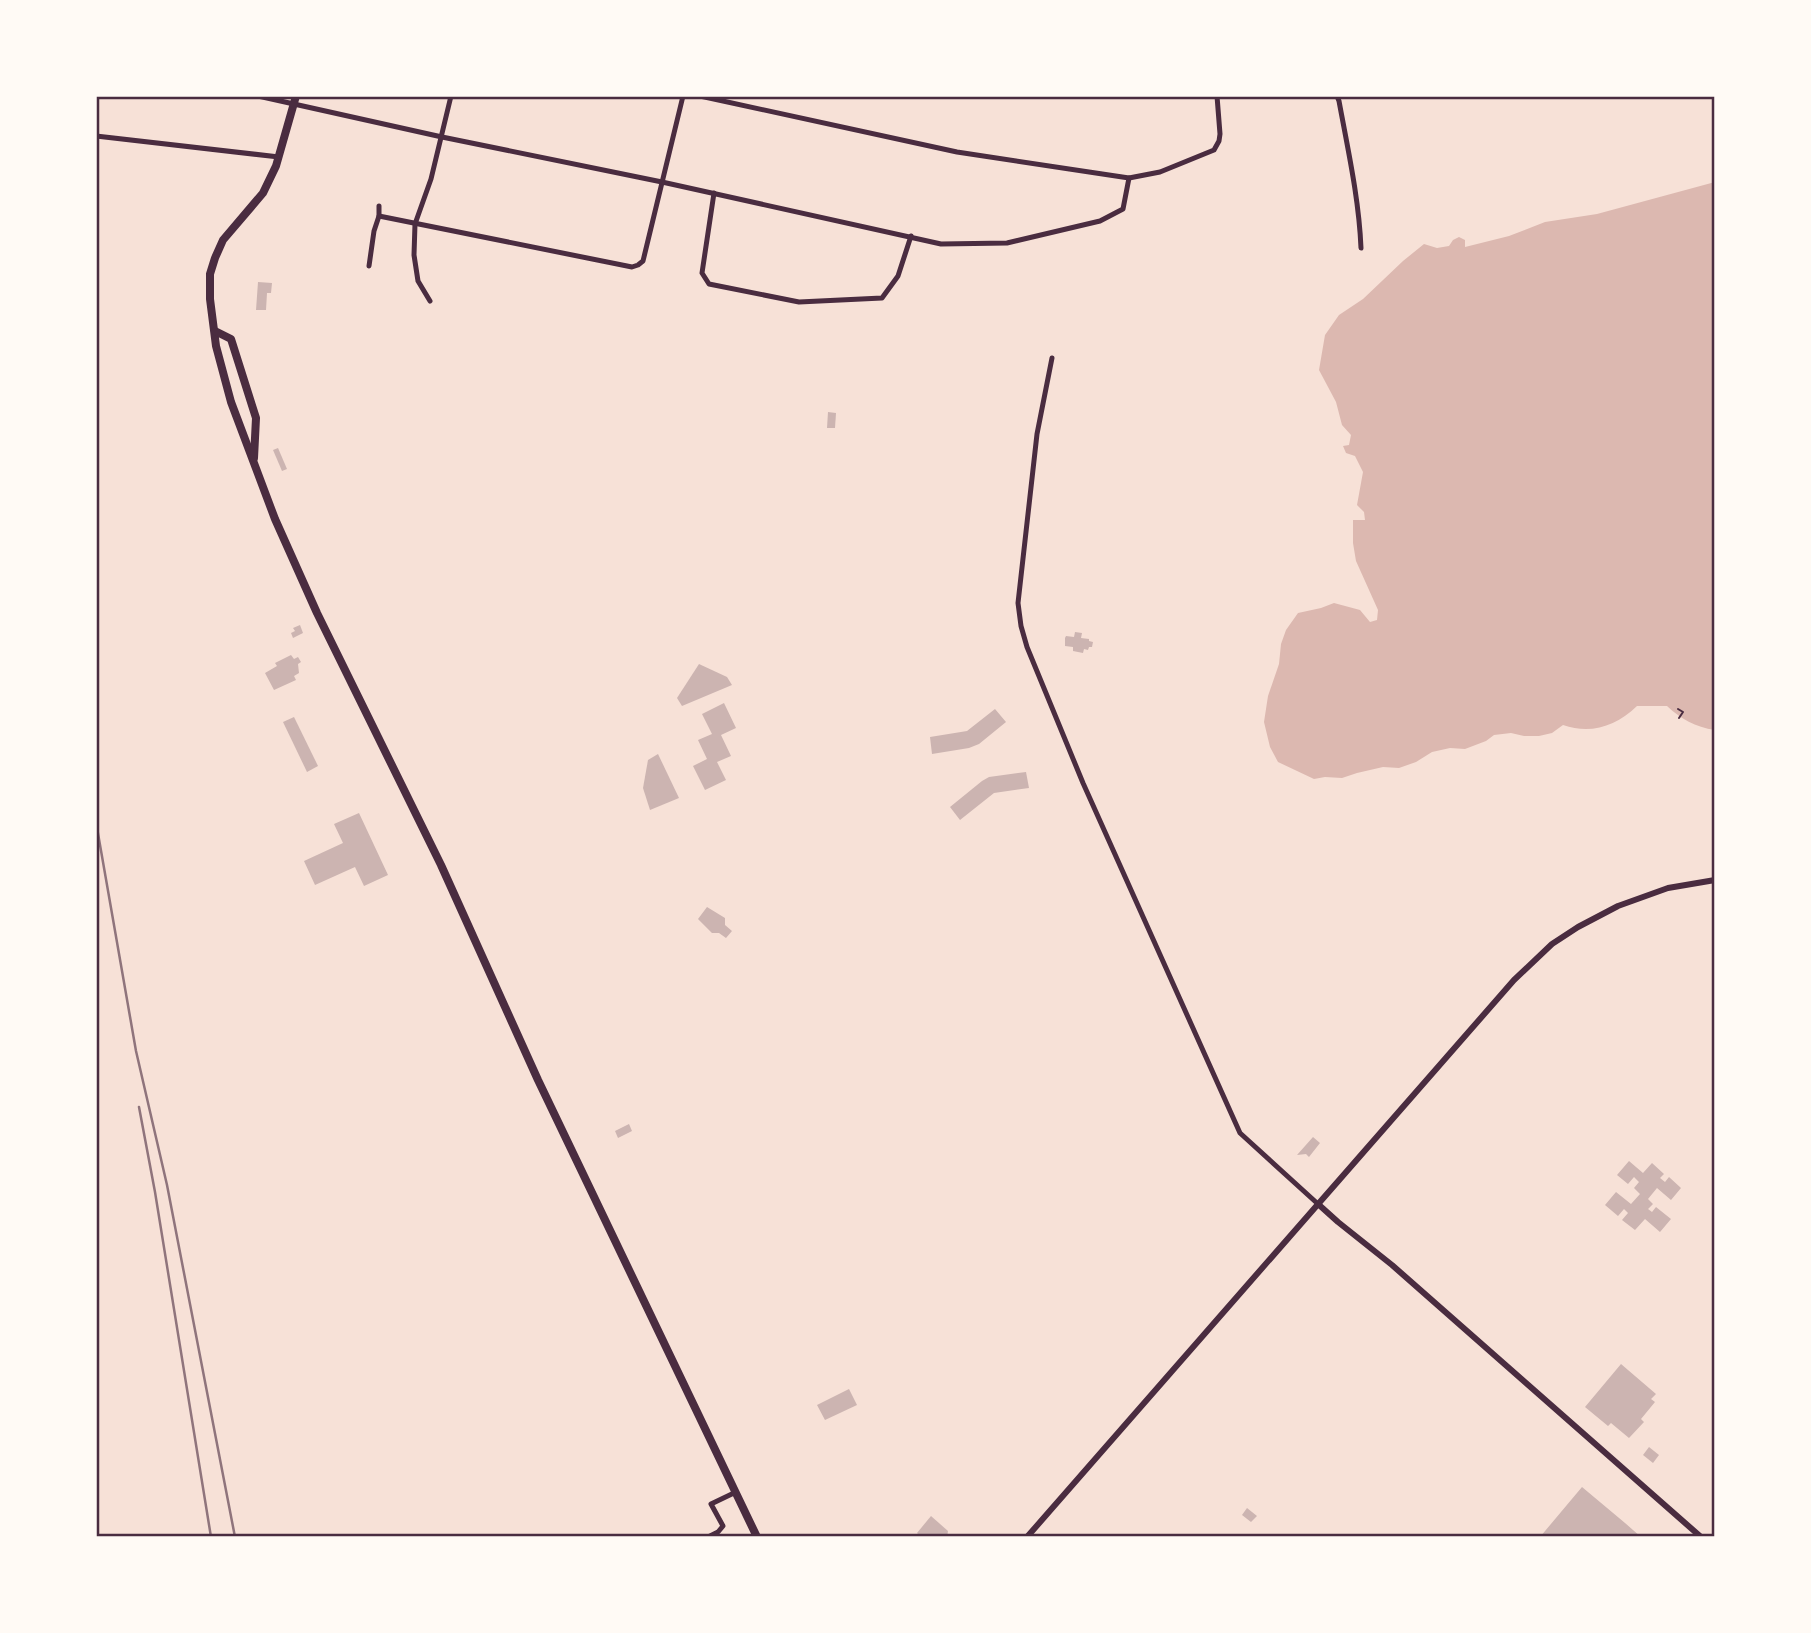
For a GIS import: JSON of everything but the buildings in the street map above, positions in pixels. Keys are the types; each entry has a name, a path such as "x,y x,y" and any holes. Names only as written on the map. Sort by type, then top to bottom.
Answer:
{"main road":[{"path":"295,100 279,157 263,193 223,240 210,274 216,346 231,401 275,519 317,613 440,865 538,1080 757,1537"},
{"path":"215,331 231,339 256,418 253,463"}],"street":[{"path":"258,96 295,100 442,138 714,193 941,244 1007,243 1100,220 1123,209 1129,178"},
{"path":"430,301 418,281 414,255 415,224 431,178 451,96"},
{"path":"379,216 632,267 643,261 683,96"},
{"path":"700,96 957,152 1129,178 1160,172 1214,150 1220,134 1217,96"},
{"path":"1337,96 1360,226 1361,248"},
{"path":"96,135 279,157"},
{"path":"714,193 702,273 709,284 799,302 882,298 898,276 911,236"},
{"path":"369,266 379,206"},
{"path":"1052,358 1037,434 1018,603 1021,626 1027,647 1083,783 1240,1133 1338,1222 1392,1265 1700,1537"},
{"path":"1027,1537 1514,979 1552,944 1618,906 1668,888 1715,880"},
{"path":"708,1537 718,1532 723,1525 711,1504 736,1492"}],"path":[{"path":"1678,709 1687,715"},
{"path":"1679,718 1683,712"}],"shaded area":[{"path":"1715,182 1715,730 1689,722 1667,706 1637,706 1621,719 1603,727 1583,729 1563,725 1552,733 1539,736 1511,733 1494,735 1465,749 1450,748 1432,752 1399,768 1383,767 1342,778 1314,779 1278,762 1270,747 1264,722 1268,696 1279,664 1286,630 1298,613 1334,603 1360,610 1370,622 1377,620 1378,610 1356,561 1353,543 1353,520 1365,520 1364,512 1357,505 1363,472 1355,456 1346,453 1343,446 1349,445 1351,435 1342,425 1336,402 1319,370 1325,335 1339,315 1363,299 1424,244 1437,248 1449,246 1459,237 1465,240 1465,247 1509,236 1545,222 1597,214"}],"railway":[{"path":"96,822 136,1051 167,1185 235,1537"},
{"path":"139,1107 211,1537"}]}
